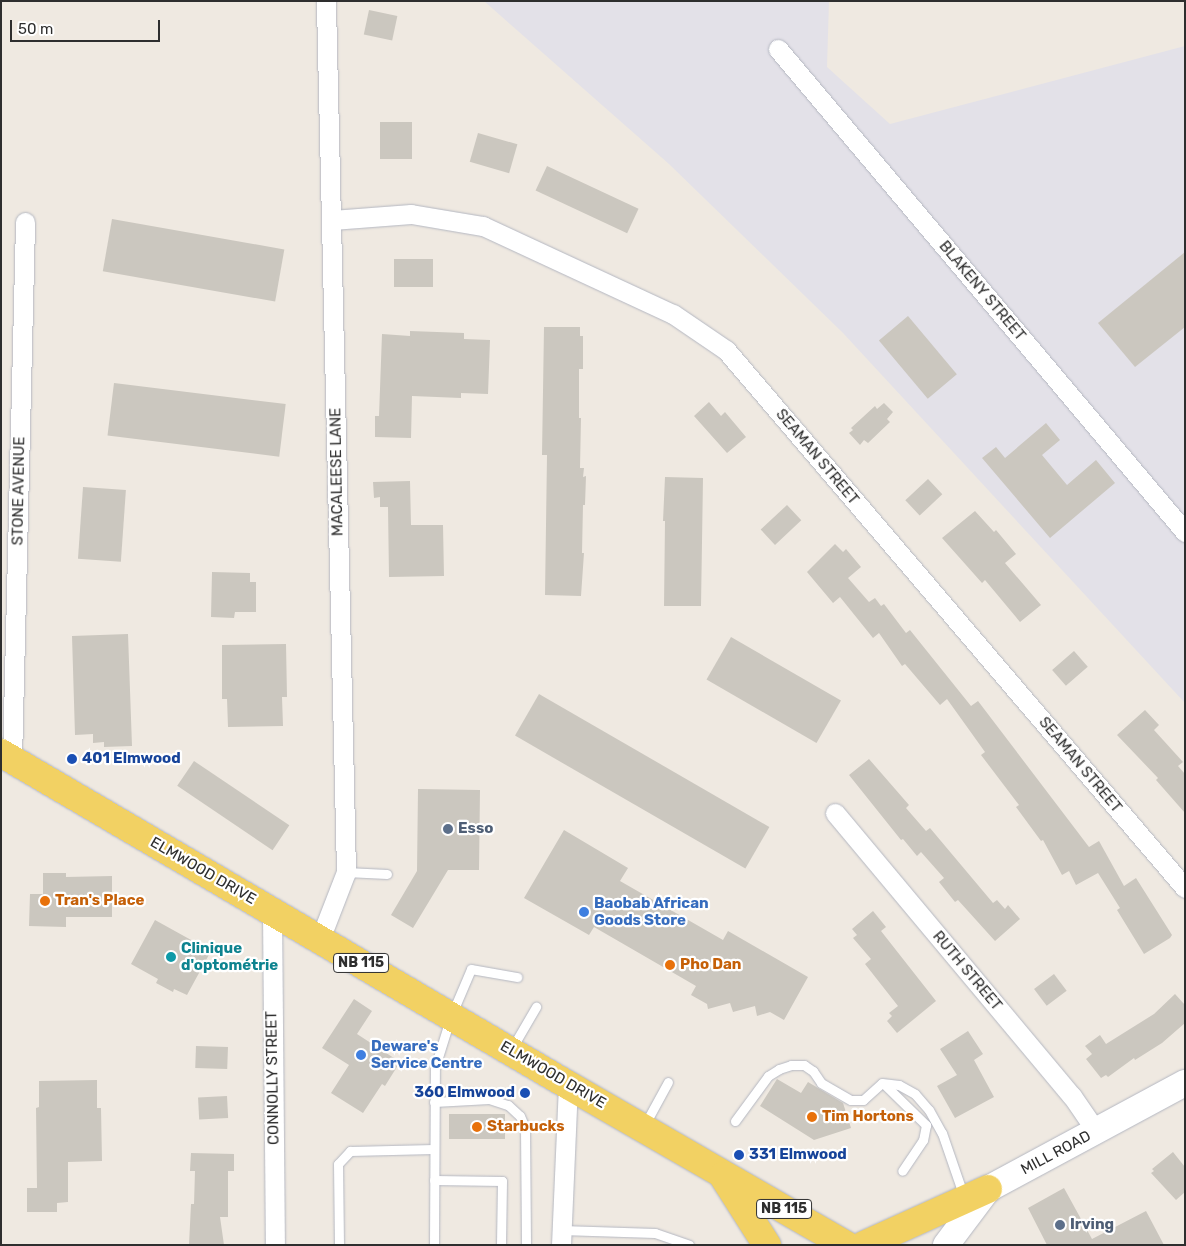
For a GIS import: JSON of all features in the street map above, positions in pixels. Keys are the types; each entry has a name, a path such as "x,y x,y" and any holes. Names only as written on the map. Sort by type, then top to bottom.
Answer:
{"main road":[{"name":"ELMWOOD DRIVE","path":"7,756 568,1085 846,1245"},
{"path":"721,1173 767,1245"},
{"path":"864,1245 976,1194"}],"street":[{"name":"MACALEESE LANE","path":"320,939 346,872 326,1"},
{"name":"BLAKENY STREET","path":"778,49 1185,532"},
{"name":"SEAMAN STREET","path":"332,220 411,214 483,226 673,314 726,350 1185,888"},
{"name":"STONE AVENUE","path":"7,756 25,222"},
{"name":"RUTH STREET","path":"835,813 1072,1096 1096,1131"},
{"name":"CONNOLLY STREET","path":"272,911 275,1245"},
{"name":"MILL ROAD","path":"946,1245 976,1194 1185,1083"},
{"path":"561,1238 568,1085"}],"lane":[{"path":"346,872 388,874"},
{"path":"434,1245 435,1067 451,1016 471,969 517,977"},
{"path":"511,1051 536,1007"},
{"path":"735,1121 768,1076 779,1069 791,1065 804,1065 813,1071 821,1083 851,1100 863,1100 882,1083 899,1085 914,1094 929,1110 976,1194"},
{"path":"643,1128 668,1082"},
{"path":"882,1083 926,1125 923,1140 902,1171"},
{"path":"434,1102 489,1099 508,1105 520,1116 525,1128 526,1245"},
{"path":"339,1245 338,1164 350,1151 434,1149"},
{"path":"434,1180 502,1180 501,1245"},
{"path":"561,1238 655,1233 689,1245"}],"shaded area":[{"path":"484,1 829,1 827,67 890,124 1185,46 1185,703 843,333 669,164"}],"building":[{"path":"369,10 397,16 392,40 364,34"},
{"path":"380,122 412,122 412,159 380,159"},
{"path":"478,133 517,144 509,173 470,162"},
{"path":"547,166 639,209 627,233 536,190"},
{"path":"112,219 284,249 275,302 103,271"},
{"path":"1185,252 1185,327 1135,367 1098,323"},
{"path":"394,259 433,259 433,287 394,287"},
{"path":"908,316 957,374 928,399 879,340"},
{"path":"544,327 580,327 580,336 583,336 583,369 579,369 579,418 581,418 580,468 584,468 583,477 586,476 585,505 583,505 582,553 584,553 581,596 545,595 547,455 542,455"},
{"path":"410,331 464,333 464,339 490,340 488,394 461,393 461,398 412,396 411,438 375,437 375,416 379,416 382,334 410,336"},
{"path":"114,383 286,404 279,457 108,436"},
{"path":"709,402 721,416 725,412 746,437 727,453 694,416"},
{"path":"884,403 893,412 887,419 890,422 868,443 864,440 860,445 849,433 853,430 851,428 875,406 877,409"},
{"path":"1046,423 1060,440 1042,455 1067,485 1096,460 1115,483 1050,538 982,458 996,447 1005,458"},
{"path":"665,477 703,478 701,606 664,606 665,521 663,521"},
{"path":"928,479 942,494 920,516 905,500"},
{"path":"410,481 411,525 443,525 444,576 389,577 388,507 380,507 380,497 374,498 373,482"},
{"path":"83,487 126,490 121,562 78,559"},
{"path":"787,505 801,520 775,545 761,530"},
{"path":"975,511 994,532 996,530 1016,554 1005,563 1041,605 1020,622 985,580 982,583 942,538"},
{"path":"835,544 843,552 846,549 861,567 848,578 869,602 875,598 881,606 884,604 906,633 910,630 971,706 978,701 1089,847 1099,841 1124,886 1136,878 1172,935 1170,938 1144,954 1117,910 1120,908 1098,873 1076,885 1069,871 1062,875 1043,840 1041,841 1016,807 1019,805 981,755 985,752 947,699 940,705 905,664 902,666 879,633 873,638 840,597 833,603 807,572"},
{"path":"212,572 250,573 250,582 256,582 256,612 235,612 234,618 211,617"},
{"path":"128,634 132,746 104,747 104,742 93,743 93,734 75,735 72,636"},
{"path":"731,637 841,700 816,743 706,679"},
{"path":"286,644 287,697 282,697 283,726 228,727 227,699 222,699 222,645"},
{"path":"1074,651 1088,667 1066,686 1052,670"},
{"path":"539,694 769,827 745,869 515,736"},
{"path":"1145,710 1159,725 1154,730 1183,762 1178,766 1185,774 1185,813 1156,780 1158,778 1117,735"},
{"path":"869,759 909,805 906,808 926,831 930,828 993,903 997,900 1005,909 1008,905 1020,919 995,941 958,900 955,902 939,882 944,878 921,852 917,856 903,839 901,840 849,775"},
{"path":"194,761 289,825 273,850 177,786"},
{"name":"Esso","path":"418,789 480,790 479,870 448,870 413,928 391,915 417,871"},
{"path":"564,830 628,868 620,881 723,940 728,931 808,977 784,1020 770,1012 757,1016 755,1006 733,1012 730,1003 708,1009 707,1004 691,995 696,986 594,927 589,935 524,898"},
{"path":"43,873 66,873 66,877 112,876 112,917 66,917 66,927 29,926 30,894 43,894"},
{"path":"873,911 886,927 881,931 936,1001 897,1033 887,1021 892,1016 889,1013 898,1006 865,964 871,959 853,938 857,935 852,929"},
{"name":"Clinique d'optométrie","path":"155,920 211,951 187,995 174,989 173,992 156,983 158,979 131,964"},
{"path":"1054,974 1067,991 1047,1006 1034,989"},
{"path":"1175,994 1185,1005 1185,1023 1162,1043 1135,1060 1134,1058 1108,1077 1106,1075 1101,1078 1086,1059 1092,1054 1085,1046 1100,1035 1106,1044 1154,1014"},
{"name":"Deware's Service Centre","path":"354,999 372,1011 357,1034 400,1062 385,1086 382,1084 363,1113 331,1093 349,1065 322,1048"},
{"path":"968,1031 983,1054 974,1060 994,1097 955,1118 937,1086 957,1075 940,1049"},
{"path":"196,1046 228,1047 227,1069 195,1068"},
{"name":"Tim Hortons","path":"777,1079 801,1093 808,1082 843,1103 851,1128 814,1140 760,1106"},
{"path":"97,1080 97,1108 101,1108 102,1161 68,1162 68,1202 57,1203 57,1212 27,1212 27,1188 37,1188 36,1108 39,1107 39,1081"},
{"path":"227,1096 228,1118 199,1119 198,1098"},
{"name":"Starbucks","path":"449,1114 505,1114 505,1139 449,1139"},
{"path":"1173,1152 1185,1167 1185,1192 1176,1200 1151,1173 1154,1171 1152,1169"},
{"path":"191,1153 234,1154 234,1171 228,1171 228,1217 220,1217 224,1245 189,1245 191,1204 194,1204 195,1171 190,1171"},
{"name":"Irving","path":"1064,1188 1092,1239 1146,1211 1164,1245 1047,1245 1028,1208"}],"place":[{"name":"401 Elmwood","path":"72,759"},
{"name":"Esso","path":"448,829"},
{"name":"Tran's Place","path":"45,901"},
{"name":"Baobab African Goods Store","path":"584,912"},
{"name":"Clinique d'optométrie","path":"171,957"},
{"name":"Pho Dan","path":"670,965"},
{"name":"Deware's Service Centre","path":"361,1055"},
{"name":"360 Elmwood","path":"525,1093"},
{"name":"Tim Hortons","path":"812,1117"},
{"name":"Starbucks","path":"477,1127"},
{"name":"331 Elmwood","path":"739,1155"},
{"name":"Irving","path":"1060,1225"}]}
